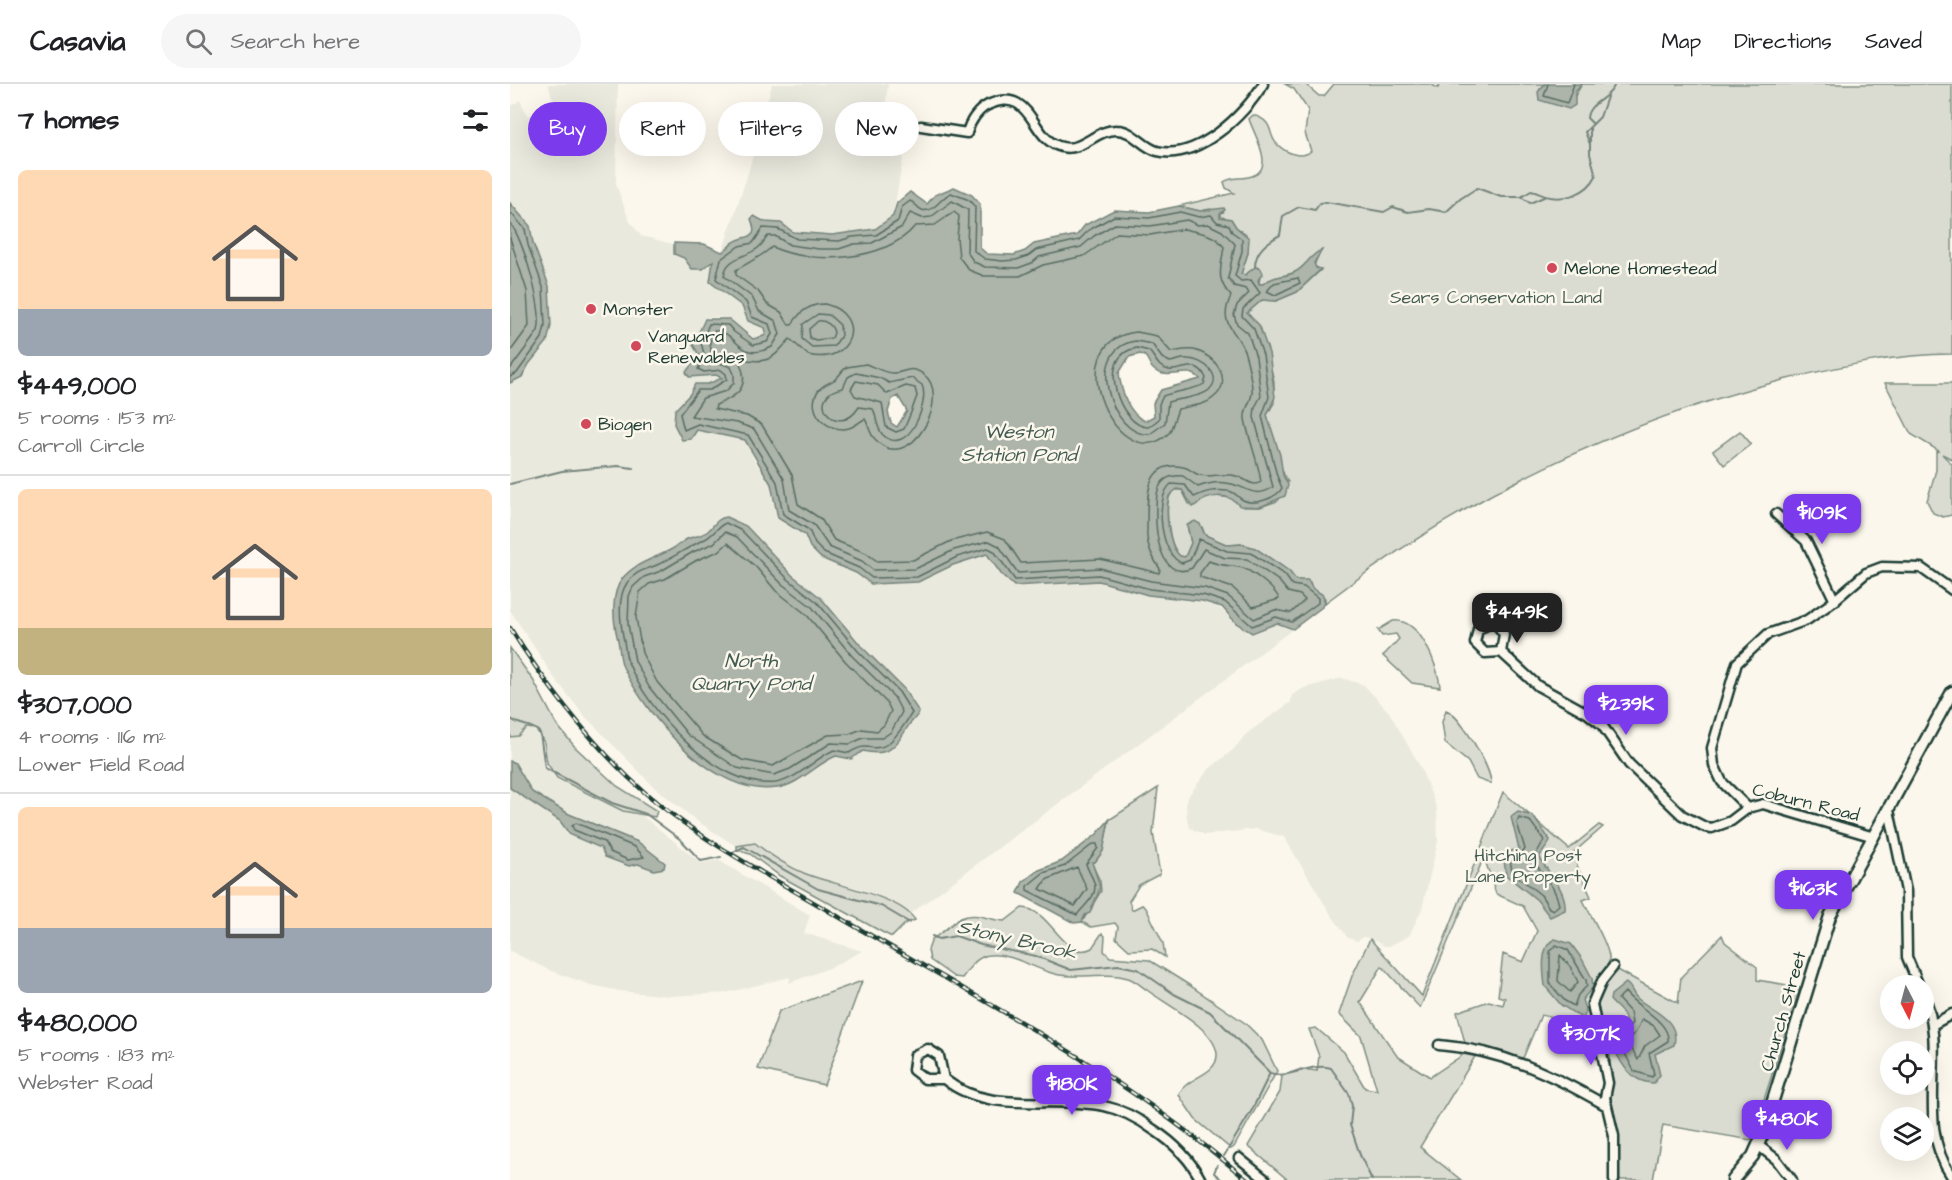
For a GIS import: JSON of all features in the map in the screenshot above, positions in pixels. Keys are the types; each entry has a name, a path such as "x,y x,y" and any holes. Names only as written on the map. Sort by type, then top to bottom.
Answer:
{"street":[{"path":"921,126 967,133 969,125 983,108 1004,100 1023,106 1031,113 1045,139 1064,148 1077,147 1107,131 1116,130 1131,134 1152,149 1168,152 1195,145 1223,131 1248,107 1263,84"},
{"path":"1776,514 1806,541 1835,601"},
{"name":"Coburn Road","path":"1874,837 1763,804 1748,808 1722,782 1714,765 1712,748 1737,663 1768,634 1807,620 1835,601 1860,578 1882,567 1921,568 1952,590"},
{"path":"1501,652 1538,686 1587,713 1602,725 1629,764 1682,814 1705,827 1712,828 1731,821 1748,808"},
{"name":"Church Street","path":"1733,1180 1759,1146 1830,916 1952,692"},
{"path":"1889,810 1906,891 1907,957 1914,975"},
{"path":"1613,967 1602,981 1592,1004 1608,1083 1607,1106 1614,1136 1614,1180"},
{"path":"1934,1024 1952,1014"},
{"path":"1934,1029 1933,1134 1952,1177"},
{"path":"1439,1045 1472,1048 1534,1067 1607,1106"},
{"path":"944,1079 962,1092 985,1100 1082,1103 1123,1112 1152,1128 1176,1147 1201,1180"},
{"path":"1759,1146 1776,1159 1792,1180"},
{"path":"1239,1158 1266,1180"}],"shaded area":[{"path":"548,84 618,84 616,184 629,220 641,236 673,244 676,256 684,258 689,264 706,267 713,261 710,282 742,306 746,319 765,328 764,336 754,339 745,330 720,317 708,317 703,321 693,343 699,355 689,366 686,374 722,377 708,384 697,383 675,410 674,424 681,438 686,441 691,439 697,430 745,440 756,463 768,478 774,493 775,508 785,524 805,535 810,547 821,558 856,573 867,583 897,584 925,580 953,565 987,554 1009,583 1020,587 1102,581 1148,595 1214,604 1252,633 1277,623 1293,629 883,934 815,895 817,889 758,855 739,848 697,821 654,787 582,713 553,676 510,610 510,107 520,100 528,116 528,156 607,156 607,102 554,102"},
{"path":"772,84 888,84 886,102 835,102 835,156 903,156 893,216 875,229 832,235 793,232 772,222 765,222 758,216 752,221 755,228 750,238 738,240 722,252 753,156 823,156 823,102 767,102"},
{"path":"1342,678 1364,685 1389,712 1420,766 1437,809 1438,841 1422,909 1409,936 1389,946 1384,946 1370,938 1363,937 1358,941 1348,938 1330,913 1284,837 1256,829 1205,835 1190,828 1187,820 1186,805 1189,795 1208,770 1234,749 1246,734 1291,702 1292,695 1304,688"},
{"path":"530,726 539,734 545,769 639,813 701,863 718,860 810,915 804,933 862,951 832,967 789,983 790,977 726,993 670,996 619,991 591,985 551,971 510,951 510,731"}],"green space":[{"name":"Sears Conservation Land","path":"1285,84 1305,84 1319,96 1324,96 1334,84 1430,84 1438,88 1440,84 1545,84 1540,89 1575,96 1582,84 1952,84 1952,354 1890,358 1848,365 1725,396 1664,417 1545,467 1487,497 1377,565 1325,603 1325,598 1312,588 1310,582 1296,580 1283,567 1255,548 1242,544 1228,545 1205,535 1202,527 1187,525 1191,543 1185,557 1180,556 1172,543 1168,523 1168,504 1173,490 1182,490 1189,504 1194,506 1204,499 1215,496 1232,498 1244,507 1260,507 1278,501 1288,482 1279,460 1267,415 1274,403 1274,381 1261,329 1247,313 1262,300 1276,301 1297,292 1321,270 1314,266 1319,253 1295,272 1259,284 1261,269 1257,267 1244,275 1241,274 1248,253 1246,234 1236,227 1231,219 1220,217 1220,213 1224,212 1210,209 1200,211 1179,206 1234,193 1226,188 1224,182 1257,174 1262,168 1262,151 1249,119 1253,115 1268,124 1273,139 1283,149 1298,155 1311,151 1305,133 1308,110 1294,89"},
{"path":"1885,383 1952,383 1952,459 1942,454 1952,464 1952,515 1943,517 1933,513 1927,501 1936,470 1936,452 1939,451 1911,434"},
{"path":"1740,431 1751,444 1724,465 1713,451"},
{"path":"1393,621 1403,622 1419,635 1436,667 1440,687 1412,683 1383,656 1399,639 1396,634 1382,636 1378,630"},
{"path":"510,648 533,680 557,725 575,747 617,786 657,811 655,817 623,811 557,778 547,763 544,742 536,729 526,728 518,736 510,737"},
{"path":"1446,710 1459,722 1474,743 1486,767 1491,784 1477,779 1468,762 1445,743 1442,722"},
{"path":"1158,788 1153,833 1160,874 1139,885 1129,901 1132,910 1142,905 1146,908 1163,943 1165,957 1152,949 1129,950 1116,938 1118,927 1115,923 1091,927 1082,922 1101,891 1100,881 1091,862 1095,862 1103,851 1109,820"},
{"name":"Hitching Post Lane Property","path":"1503,792 1569,849 1599,825 1603,827 1572,854 1591,897 1583,900 1609,955 1609,961 1595,982 1591,994 1592,1026 1541,1015 1523,1058 1465,1043 1457,1012 1489,1001 1503,1005 1505,998 1498,996 1503,954 1523,962 1537,931 1523,906 1496,894 1484,857 1420,1008 1382,966 1360,1002 1397,1056 1430,1077 1467,1052 1476,1055 1420,1147 1461,1180 1288,1180 1248,1146 1280,1092 1282,1076 1301,1069 1317,1071 1319,1056 1309,1029 1316,1028 1344,1052 1365,1088 1377,1090 1361,1036 1339,1014 1352,976 1370,939 1422,996"},
{"path":"755,843 800,871 896,904 915,920 906,923 892,937 780,876 750,854 737,850 737,846"},
{"path":"1022,908 1032,910 1041,916 1065,942 1082,951 1092,948 1102,933 1105,936 1104,951 1110,957 1149,960 1245,1023 1262,1040 1277,1071 1234,1147 1231,1149 1195,1119 1179,1095 1187,1084 1212,1067 1217,1054 1214,1044 1208,1035 1188,1017 1136,982 1119,976 1064,976 998,955 981,958 962,978 954,977 930,960 928,950 932,939 961,918 977,916 1005,921"},
{"path":"1722,935 1725,942 1757,967 1757,980 1800,987 1751,1140 1663,1125 1653,1180 1619,1180 1618,1136 1611,1106 1610,1057 1597,1011 1604,982 1616,969 1678,1003 1681,977"},
{"path":"862,981 824,1085 758,1069 779,1011"}],"water":[{"path":"1545,84 1582,84 1575,92 1575,105 1569,109 1539,100 1538,92"},
{"name":"Weston Station Pond","path":"954,187 972,195 980,204 980,248 987,254 1014,255 1034,244 1077,235 1085,225 1114,210 1149,212 1179,206 1200,211 1224,208 1220,217 1231,219 1236,227 1249,238 1248,253 1241,274 1245,275 1255,267 1261,269 1263,273 1258,280 1259,284 1295,272 1314,254 1322,250 1314,263 1316,268 1321,269 1297,292 1276,301 1262,300 1247,313 1259,325 1269,353 1275,397 1267,415 1280,455 1283,475 1288,485 1285,496 1260,507 1240,506 1229,498 1217,496 1193,507 1182,490 1177,489 1169,496 1167,510 1170,536 1180,556 1185,557 1191,543 1187,525 1195,521 1200,524 1205,535 1228,545 1242,544 1255,548 1289,571 1296,580 1308,580 1312,588 1323,595 1325,603 1322,607 1293,629 1277,623 1252,633 1236,623 1222,607 1202,601 1148,595 1099,581 1014,586 1001,574 987,554 953,565 918,582 871,584 856,573 821,558 810,547 805,535 778,518 771,484 745,440 697,430 691,439 682,440 674,424 675,410 690,394 695,384 708,384 722,378 716,375 689,377 686,372 699,355 693,345 705,319 729,319 753,339 764,336 766,333 765,328 748,321 742,306 710,282 713,261 703,269 692,269 684,258 674,254 674,243 704,244 722,252 734,242 752,234 754,231 751,219 754,216 765,222 781,223 793,232 832,235 875,229 893,216 897,203 910,192 927,204 935,195","holes":["1140,354 1145,356 1153,369 1159,373 1189,373 1200,379 1161,390 1153,403 1154,416 1145,421 1139,418 1130,407 1119,373 1129,357","898,396 907,411 897,427 891,423 888,412 892,399"]},
{"path":"510,203 530,226 533,243 549,286 551,326 547,342 529,364 522,377 510,383"},
{"name":"North Quarry Pond","path":"726,517 746,526 792,575 821,598 862,647 904,689 919,712 890,749 879,753 863,751 851,759 836,756 785,786 753,787 730,780 707,767 685,750 648,708 634,687 621,660 614,614 618,585 627,573 639,565 687,539 706,533 718,521"},
{"path":"510,761 515,763 532,792 569,814 638,842 665,863 664,868 654,870 638,864 629,866 605,857 601,848 570,835 560,821 510,788"},
{"path":"1518,812 1533,816 1550,840 1540,856 1562,893 1565,910 1550,917 1537,900 1506,875 1503,853 1519,849 1511,817"},
{"path":"1109,820 1103,851 1095,862 1092,862 1100,888 1099,892 1090,913 1085,915 1082,922 1074,923 1018,893 1023,882 1037,871 1062,861 1097,834"},
{"path":"1555,939 1571,944 1592,978 1593,987 1582,1000 1586,1012 1583,1019 1561,1005 1545,986 1543,966 1545,953 1550,942"},
{"path":"1626,983 1637,998 1669,1022 1675,1036 1674,1045 1655,1054 1660,1075 1654,1083 1644,1082 1628,1072 1617,1055 1605,1027 1607,1021 1624,1025 1623,1014 1610,1000 1611,995"}],"waterway":[{"path":"1592,123 1587,118 1588,113 1615,84"},
{"path":"1590,144 1585,132 1600,117 1607,97"},
{"path":"1521,197 1531,191 1545,196 1568,197 1587,187 1596,176 1590,154 1590,128"},
{"path":"1255,267 1257,256 1263,248 1280,235 1283,216 1299,207 1315,210 1320,203 1326,202 1384,212 1393,207 1408,212 1429,209 1446,212 1477,188 1501,197 1521,197 1530,203 1546,196"},
{"path":"510,484 562,471 618,466 633,468"},
{"name":"Stony Brook","path":"510,718 540,733 545,768 612,803 646,814 681,840 701,861 721,857"},
{"name":"Stony Brook","path":"733,852 744,847 818,889 881,906 910,923"},
{"name":"Stony Brook","path":"932,936 939,939 956,936 981,945 1036,956 1071,970 1118,965 1138,969 1174,994 1210,1012 1270,1073 1278,1075 1315,1067 1331,1068 1349,1094 1352,1106 1350,1125 1360,1155 1372,1180"},
{"path":"1224,1156 1252,1110 1270,1073"},
{"path":"1217,1165 1214,1173 1222,1180"}],"railway":[{"path":"510,628 536,668 580,725 629,778 674,816 749,865 990,1004 1096,1069 1199,1141 1247,1180"}],"place":[{"name":"Melone Homestead","path":"1552,268"},
{"name":"Monster","path":"591,309"},
{"name":"Vanguard Renewables","path":"636,346"},
{"name":"Biogen","path":"586,424"}]}
